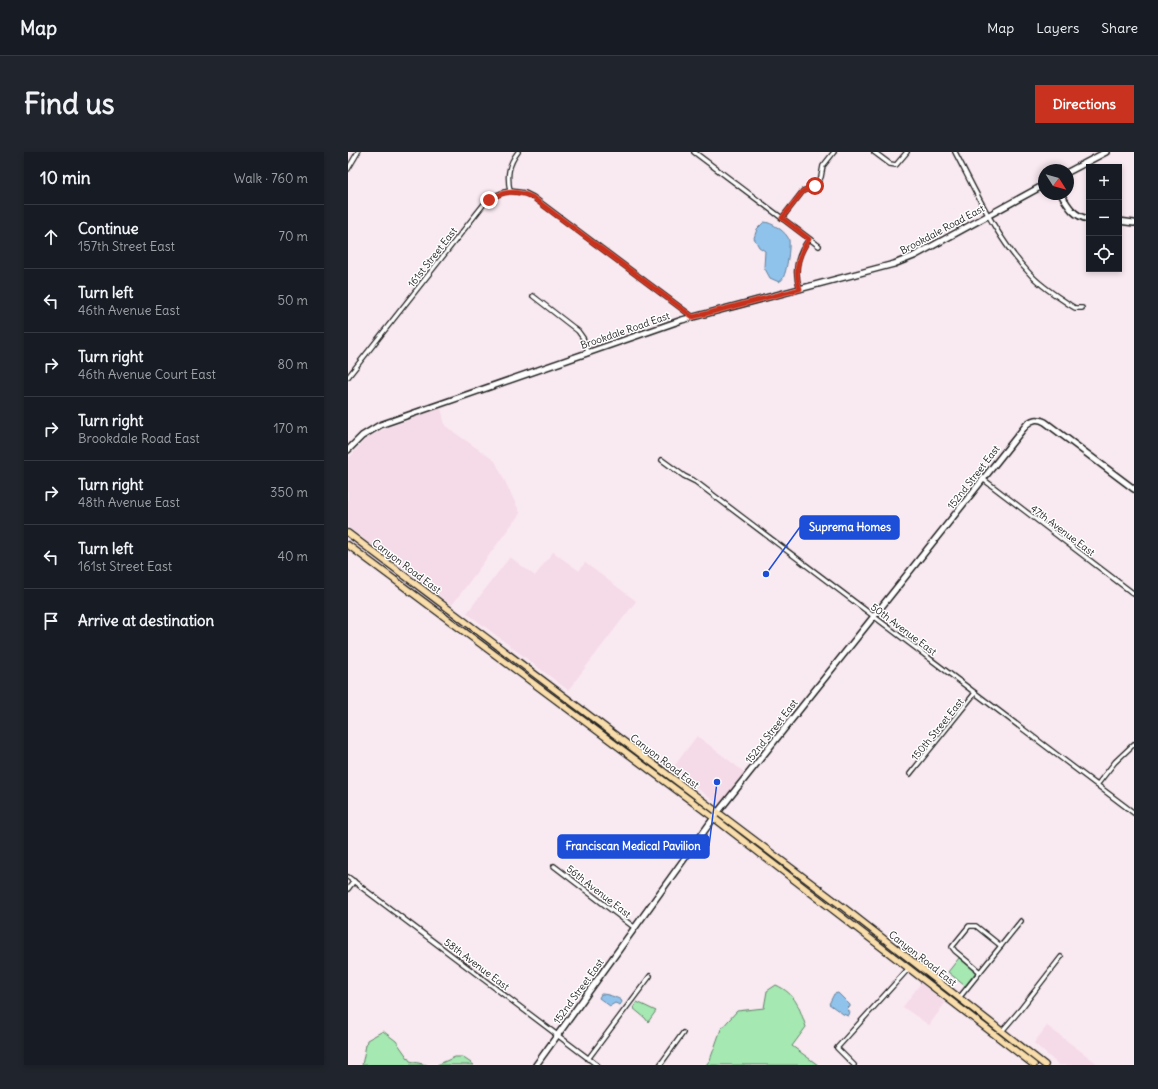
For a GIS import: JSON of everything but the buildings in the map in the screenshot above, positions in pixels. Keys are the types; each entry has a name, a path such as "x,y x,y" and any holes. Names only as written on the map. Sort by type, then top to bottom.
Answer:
{"main road":[{"name":"Canyon Road East","path":"348,533 906,955 1045,1065"},
{"name":"Canyon Road East","path":"348,545 714,818 1034,1065"},
{"path":"877,944 880,942 906,955"}],"street":[{"path":"348,169 358,152"},
{"path":"518,152 509,168 508,182 510,192 525,193 532,197 693,317"},
{"path":"694,152 819,246"},
{"path":"782,218 803,191 815,186 818,183 821,179 823,166 834,152"},
{"path":"874,152 890,164 896,165 907,152"},
{"path":"955,152 988,216 1004,241 1030,274 1074,308 1082,308"},
{"path":"1074,169 1106,152"},
{"name":"Brookdale Road East","path":"348,450 362,436 380,425 588,352 693,317 894,264 914,256 1038,188"},
{"name":"161st Street East","path":"348,377 484,204 494,196 510,192"},
{"path":"1064,200 1073,212 1086,218"},
{"path":"1122,221 1134,223"},
{"path":"800,289 796,269 799,256 809,239"},
{"path":"533,296 578,331 583,338 588,352"},
{"name":"152nd Street East","path":"536,1065 718,812 1027,424 1034,419 1042,420 1049,424 1134,489"},
{"name":"50th Avenue East","path":"662,460 684,476 696,482 1134,813"},
{"name":"47th Avenue East","path":"983,479 1134,594"},
{"name":"150th Street East","path":"910,774 975,693"},
{"path":"1097,785 1115,762 1134,744"},
{"name":"56th Avenue East","path":"554,866 635,928"},
{"name":"58th Avenue East","path":"348,877 596,1065"},
{"path":"348,889 354,881"},
{"path":"959,998 1021,921"},
{"path":"980,972 952,947 969,926 973,925 1001,946"},
{"path":"1002,1031 1061,957"},
{"path":"854,1065 837,1048 900,980 909,968"},
{"path":"588,1059 650,976"},
{"path":"660,1065 683,1033"}],"shaded area":[{"path":"441,408 445,426 495,461 520,513 452,605 348,527 348,459 364,441 377,432"},
{"path":"553,552 579,571 585,563 636,601 568,690 467,613 510,557 535,576"},
{"path":"697,736 744,772 719,805 672,769"},
{"path":"921,983 945,1003 929,1025 903,1007"},
{"path":"1047,1026 1099,1065 1059,1065 1034,1043"}],"green space":[{"path":"959,958 975,973 965,986 948,972"},
{"path":"776,985 788,993 796,1002 806,1027 792,1046 818,1065 706,1065 710,1060 721,1029 737,1011 764,1008 767,991"},
{"path":"637,1002 656,1011 648,1022 633,1008"},
{"path":"383,1031 396,1041 410,1061 427,1065 362,1065 367,1040"},
{"path":"455,1057 462,1057 474,1065 437,1065"}],"water":[{"path":"764,222 778,228 788,237 789,240 789,253 786,270 783,279 779,282 770,278 764,267 765,251 759,247 754,238 757,229"},
{"path":"838,993 850,1005 850,1007 847,1008 850,1013 848,1016 829,1004 834,994"},
{"path":"601,994 614,997 622,1002 620,1005 615,1003 610,1006 599,998"}],"place":[{"name":"Suprema Homes","path":"766,574"},
{"name":"Franciscan Medical Pavilion","path":"717,782"}],"route":[{"path":"489,200 494,196 506,192 525,193 532,197 693,317 800,289 796,269 799,256 809,239 782,218 803,191 815,186"}]}
